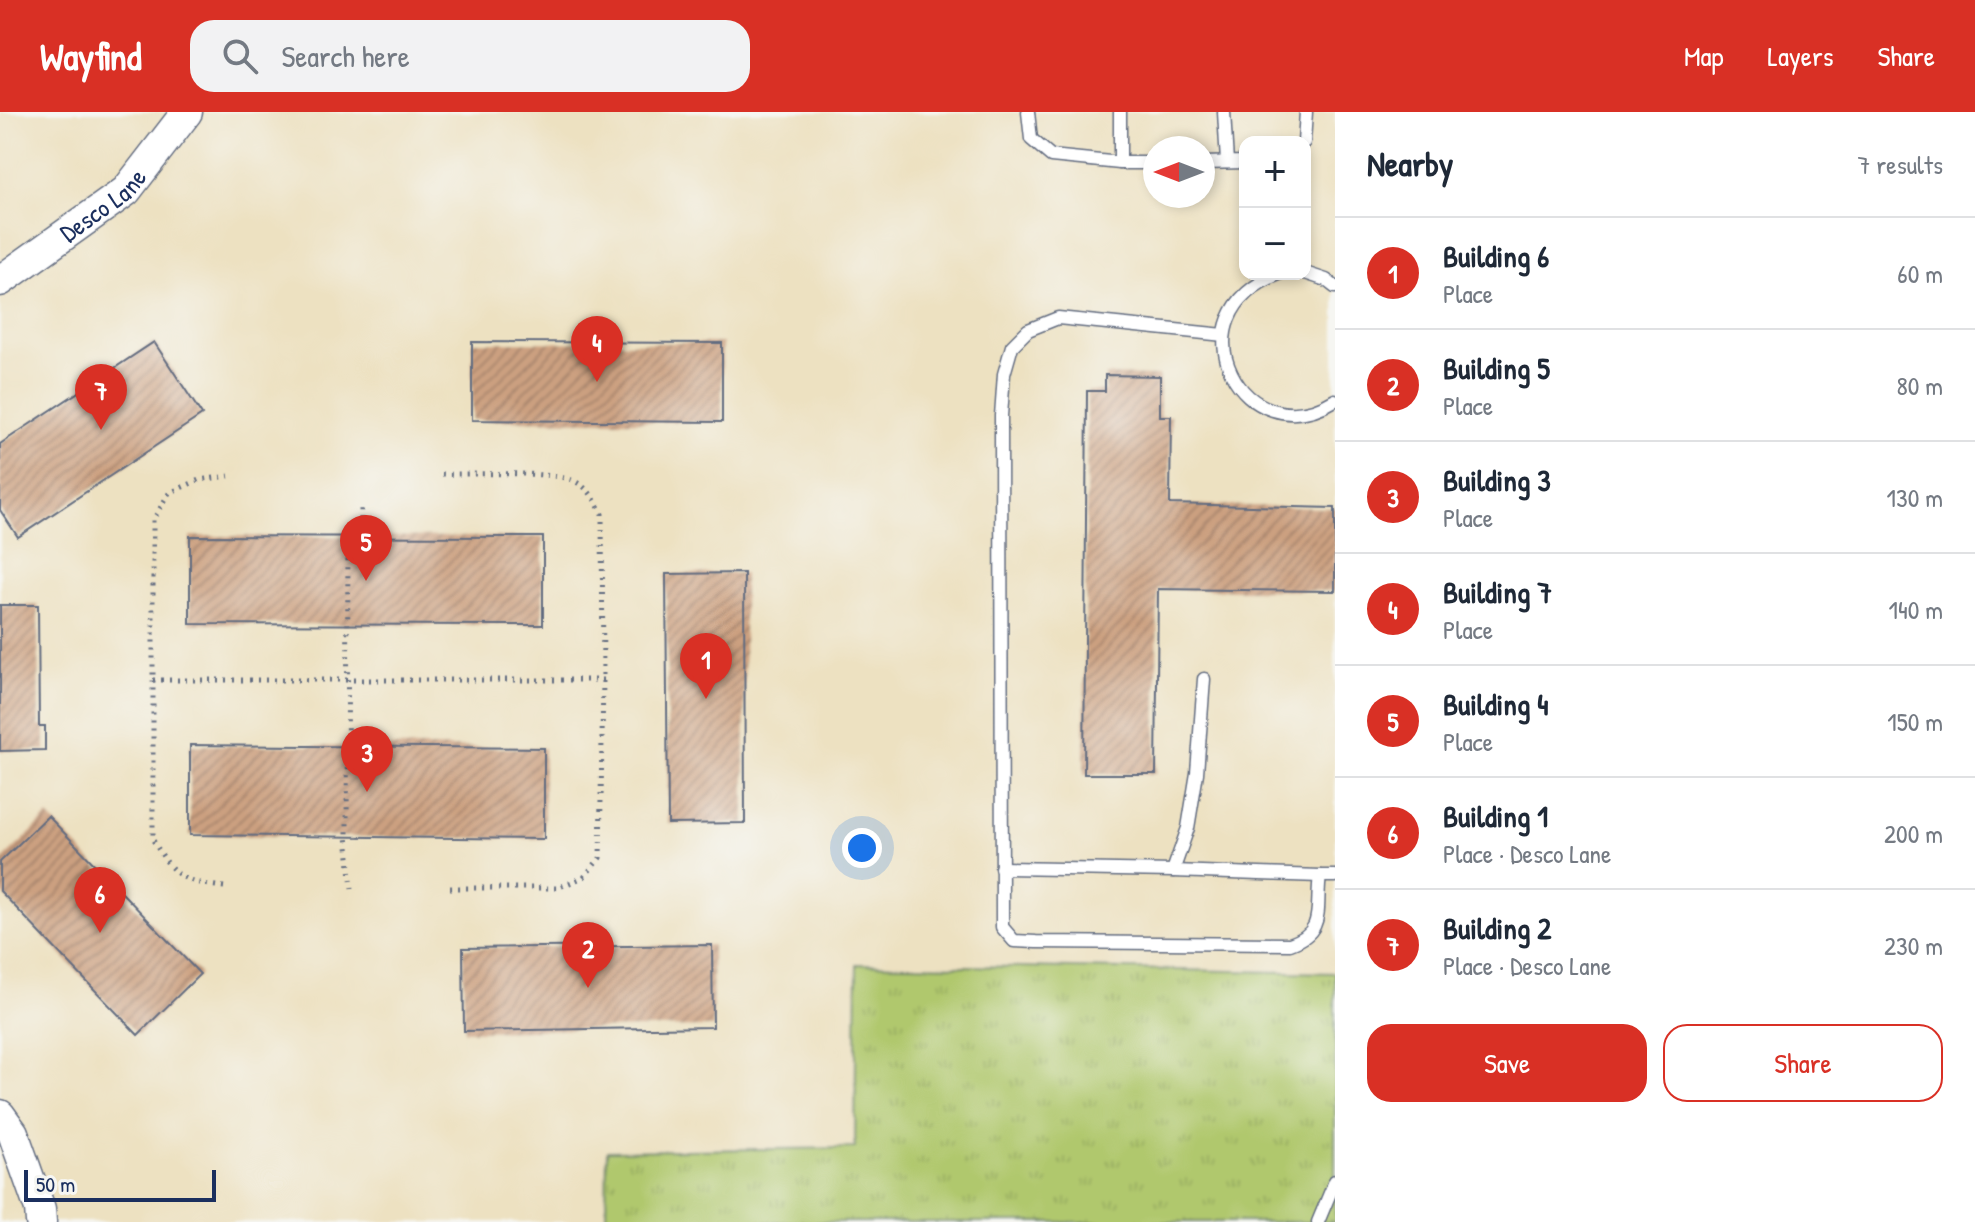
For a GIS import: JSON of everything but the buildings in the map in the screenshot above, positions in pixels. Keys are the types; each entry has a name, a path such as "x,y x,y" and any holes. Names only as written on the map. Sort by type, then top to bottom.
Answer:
{"street":[{"name":"Desco Lane","path":"0,281 126,191 187,112"},
{"path":"0,1115 13,1133 40,1209 41,1222"}],"lane":[{"path":"1028,112 1031,139 1051,156 1143,163"},
{"path":"1120,112 1120,163"},
{"path":"1224,112 1227,162"},
{"path":"1304,136 1306,112"},
{"path":"1215,162 1239,162"},
{"path":"1311,275 1335,287"},
{"path":"1262,280 1242,295 1230,314 1224,335 1225,357 1233,378 1247,396 1265,408 1287,413 1311,411 1335,400"},
{"path":"1224,335 1058,318 1028,330 1012,346 1004,374 1001,416 1002,927 1014,941 1290,944 1313,932 1320,876"},
{"path":"1173,871 1188,828 1197,773 1204,679"},
{"path":"1001,868 1335,876"},
{"path":"1318,1222 1335,1181"}],"path":[{"path":"442,474 543,476 573,480 592,493 602,514 600,858 584,877 557,888 445,888"},
{"path":"224,887 193,883 169,867 153,840 153,520 169,493 199,480 229,476"},
{"path":"352,889 347,836 348,536 361,525 361,508"},
{"path":"153,680 603,680"}],"green space":[{"path":"857,964 1335,973 1335,1222 606,1222 607,1151 855,1148"}],"place":[{"name":"Building 7","path":"597,382"},
{"name":"Building 2","path":"101,430"},
{"name":"Building 4","path":"366,581"},
{"name":"Building 6","path":"706,699"},
{"name":"Building 3","path":"367,792"},
{"name":"Building 1","path":"100,933"},
{"name":"Building 5","path":"588,988"}]}
